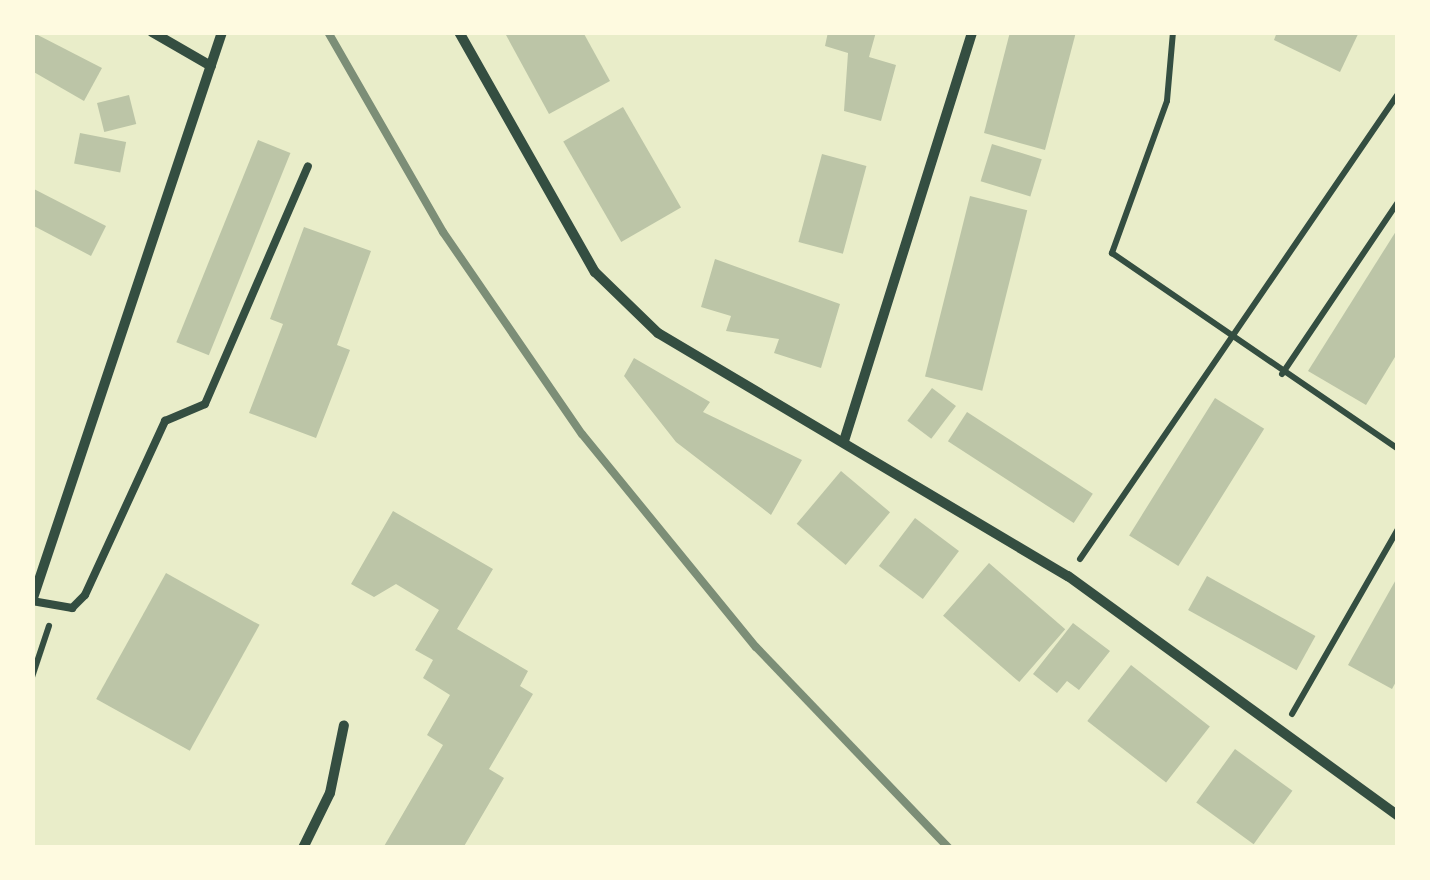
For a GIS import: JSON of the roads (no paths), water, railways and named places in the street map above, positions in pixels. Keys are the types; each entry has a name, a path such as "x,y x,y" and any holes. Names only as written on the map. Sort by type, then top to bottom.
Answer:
{"street":[{"path":"152,32 211,66"},
{"path":"32,601 222,32"},
{"path":"459,32 595,272 658,333 1068,576 1398,816"},
{"path":"844,441 972,32"},
{"path":"303,848 330,793 344,724"}],"lane":[{"path":"32,601 72,608 85,595 165,421 205,404 308,166"}],"railway":[{"path":"328,32 443,232 582,434 756,647 949,848"}]}
